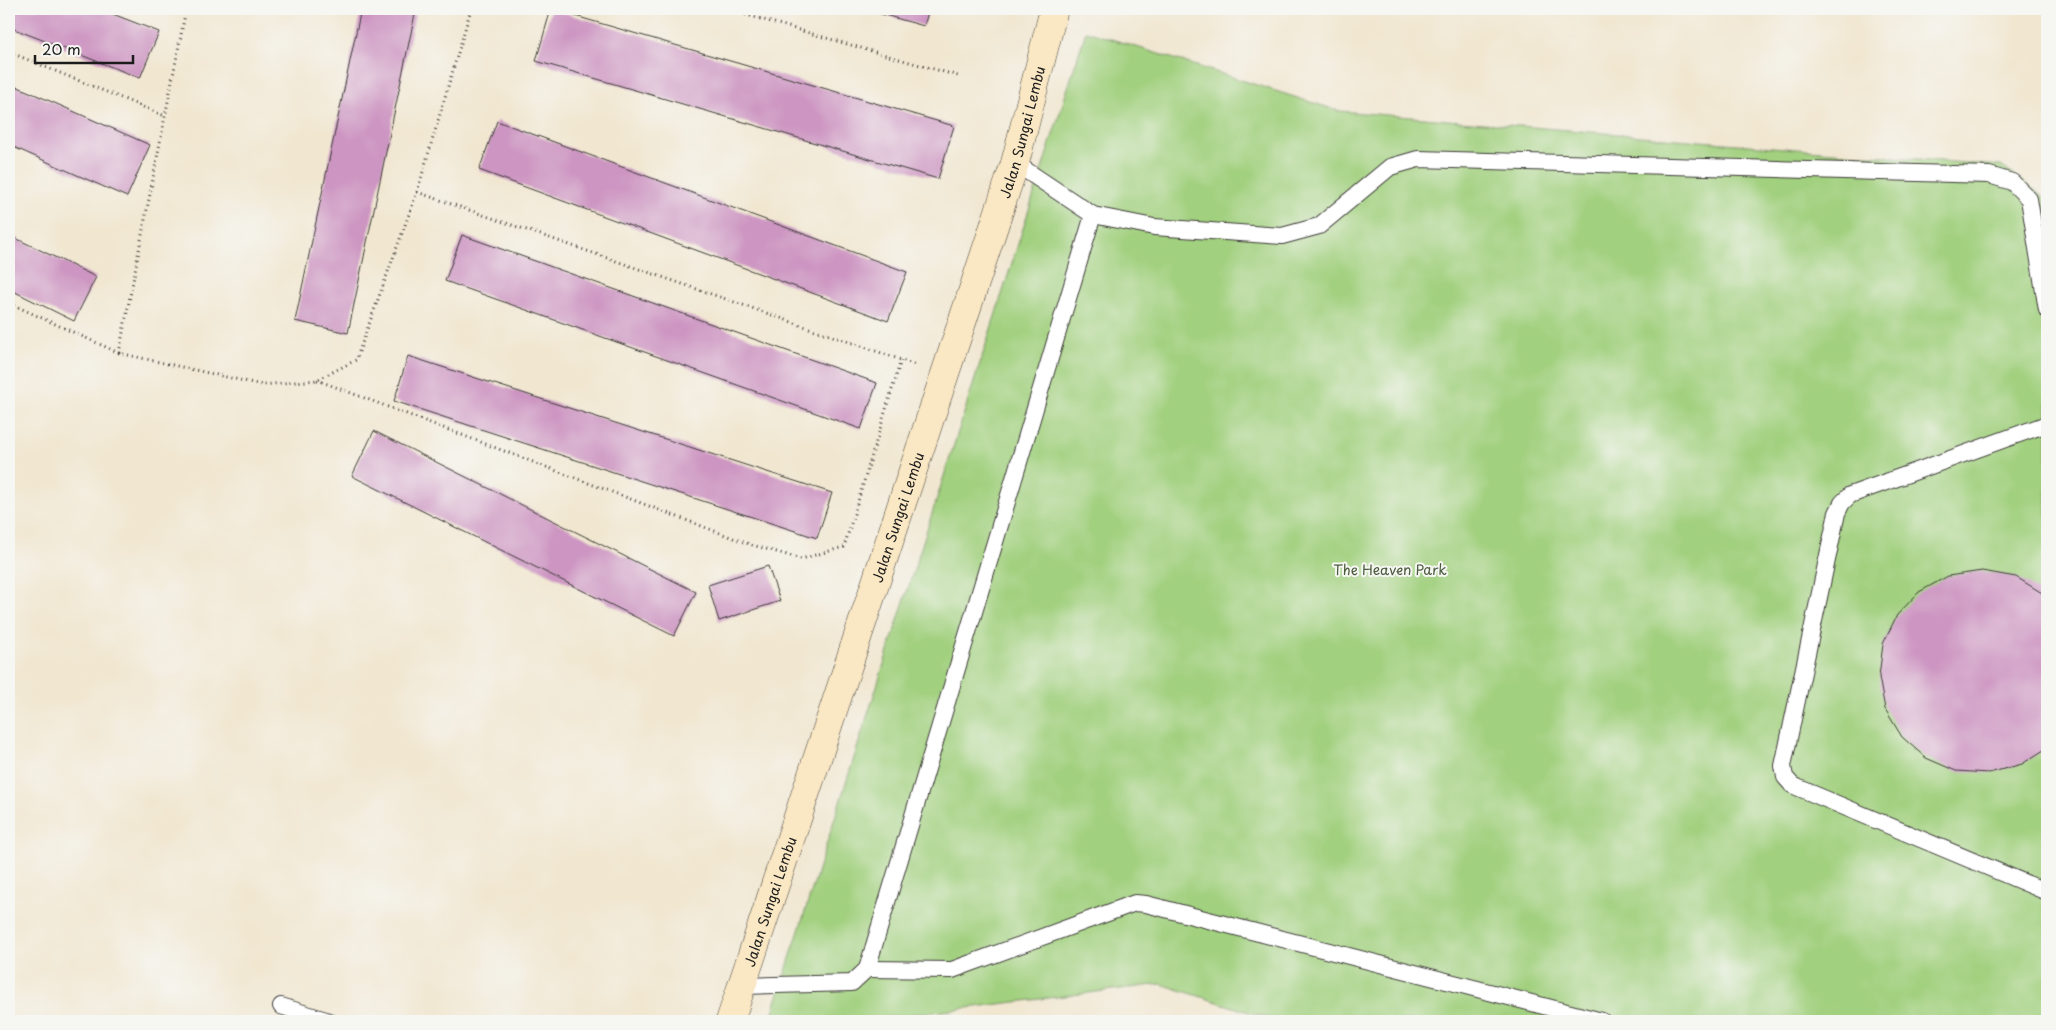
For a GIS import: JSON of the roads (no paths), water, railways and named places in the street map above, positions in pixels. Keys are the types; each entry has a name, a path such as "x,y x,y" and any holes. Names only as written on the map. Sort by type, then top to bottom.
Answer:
{"main road":[{"name":"Jalan Sungai Lembu","path":"730,1021 1015,163 1054,9"}],"lane":[{"path":"1015,163 1093,215 1154,227 1282,236 1319,226 1390,167 1418,159 1989,175 2012,182 2029,199 2047,310"},
{"path":"742,986 852,983 867,969 1093,215"},
{"path":"2047,424 1850,495 1842,503 1837,512 1783,766 1785,777 1792,785 2047,892"},
{"path":"867,969 952,970 1135,903 1602,1021"},
{"path":"281,1006 329,1021"}],"park label":[{"name":"The Heaven Park","path":"1390,569"}]}
